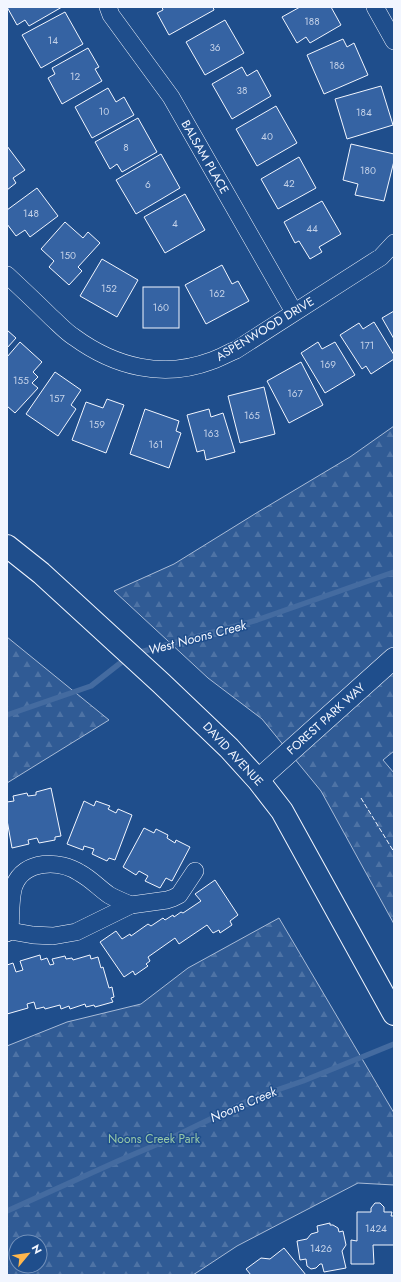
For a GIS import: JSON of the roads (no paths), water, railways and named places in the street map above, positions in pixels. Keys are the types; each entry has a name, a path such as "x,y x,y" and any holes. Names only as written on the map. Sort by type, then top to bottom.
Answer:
{"main road":[{"name":"DAVID AVENUE","path":"7,546 41,573 161,683 229,748 258,780 282,811 394,1014"}],"street":[{"name":"BALSAM PLACE","path":"108,7 111,15 171,97 294,312"},
{"path":"375,7 394,41"},
{"name":"ASPENWOOD DRIVE","path":"7,275 73,337 84,344 106,356 126,364 155,370 176,370 213,361 236,350 381,257 394,243"},
{"name":"FOREST PARK WAY","path":"258,780 394,658"},
{"path":"131,905 110,896 80,872 68,867 54,864 40,864 29,868 20,876 14,885 8,932 40,936 54,936 76,932 131,905 174,898 179,895 195,871"}],"waterway":[{"name":"West Noons Creek","path":"137,653 257,620 394,572"},
{"name":"West Noons Creek","path":"7,715 91,686 128,657"},
{"name":"Noons Creek","path":"7,1211 165,1141 254,1098 303,1081 394,1044"}],"park label":[{"name":"Noons Creek Park","path":"154,1139"}]}
